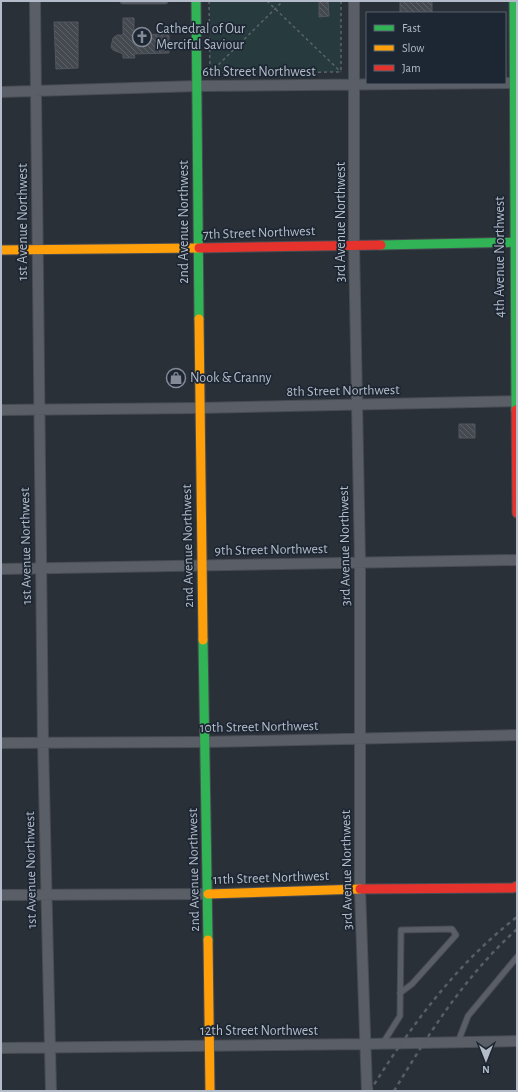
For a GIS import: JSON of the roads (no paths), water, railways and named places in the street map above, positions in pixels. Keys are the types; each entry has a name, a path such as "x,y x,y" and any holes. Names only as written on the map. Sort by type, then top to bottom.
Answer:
{"street":[{"name":"1st Avenue Northwest","path":"35,1 40,568 45,894 51,1091"},
{"name":"2nd Avenue Northwest","path":"196,1 198,86 197,248 199,408 206,742 210,1091"},
{"name":"3rd Avenue Northwest","path":"354,1 354,244 360,562 360,889 367,1091"},
{"name":"4th Avenue Northwest","path":"514,1 516,83 515,242 517,513"},
{"name":"6th Street Northwest","path":"506,83 516,83"},
{"name":"6th Street Northwest","path":"1,92 198,86 436,84"},
{"name":"7th Street Northwest","path":"1,250 515,242"},
{"name":"8th Street Northwest","path":"1,410 199,408 517,401"},
{"name":"9th Street Northwest","path":"1,569 517,560"},
{"name":"10th Street Northwest","path":"1,743 206,742 517,735"},
{"name":"11th Street Northwest","path":"1,895 208,894 360,889 513,888 517,886"},
{"name":"12th Street Northwest","path":"1,1048 517,1041"}],"lane":[{"path":"123,1 164,1"},
{"path":"383,1044 400,1016 400,993 401,930 452,929 456,935 412,984 400,993"},
{"path":"458,1042 468,1016 517,956"}],"railway":[{"path":"370,1091 401,1043 436,997 474,955 517,917"},
{"path":"394,1091 435,1026 465,985 481,966 517,929"}],"place":[{"name":"Cathedral of Our Merciful Saviour","path":"142,37"},
{"name":"Nook & Cranny","path":"176,378"}]}
